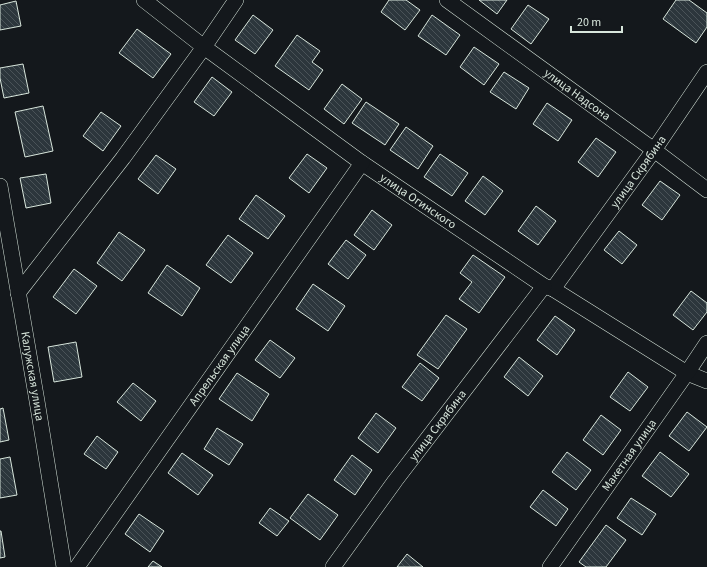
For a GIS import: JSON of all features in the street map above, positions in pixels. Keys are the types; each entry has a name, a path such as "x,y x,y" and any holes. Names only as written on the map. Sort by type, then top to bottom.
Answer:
{"street":[{"name":"улица Огинского","path":"144,0 204,47 362,163 548,287 687,373 707,381"},
{"path":"18,294 123,158 204,47 236,0"},
{"name":"улица Надсона","path":"448,0 707,190"},
{"name":"улица Скрябина","path":"333,567 395,481 654,150 707,72"},
{"name":"Апрельская улица","path":"78,567 362,163"},
{"name":"Калужская улица","path":"0,186 64,567"},
{"name":"Макетная улица","path":"550,567 707,343"}],"building":[{"path":"389,0 406,0 420,10 405,30 381,12"},
{"path":"479,0 507,0 497,14"},
{"path":"676,0 689,0 707,13 707,27 696,43 663,19"},
{"path":"16,1 21,26 0,30 0,5"},
{"path":"528,5 549,19 531,44 511,29"},
{"path":"253,15 273,30 255,54 235,40"},
{"path":"432,15 460,35 446,55 418,36"},
{"path":"137,29 171,54 153,78 119,53"},
{"path":"297,35 320,51 312,62 323,70 309,90 275,66"},
{"path":"474,47 499,64 484,85 460,67"},
{"path":"23,64 29,93 4,98 0,78 0,68"},
{"path":"504,72 529,88 516,109 490,92"},
{"path":"212,77 232,92 214,116 194,102"},
{"path":"342,84 362,99 344,124 324,109"},
{"path":"366,102 399,124 385,145 352,123"},
{"path":"547,103 572,120 558,141 533,124"},
{"path":"43,106 53,151 25,157 15,112"},
{"path":"101,112 121,126 103,151 83,136"},
{"path":"406,127 433,146 418,169 390,150"},
{"path":"596,138 616,152 598,177 578,162"},
{"path":"307,154 327,168 309,193 289,178"},
{"path":"440,154 468,173 452,196 424,177"},
{"path":"156,155 176,169 158,194 138,179"},
{"path":"46,174 51,203 26,208 20,178"},
{"path":"483,176 503,191 485,215 465,201"},
{"path":"660,181 680,195 662,220 642,205"},
{"path":"256,195 285,216 268,239 239,219"},
{"path":"536,206 556,221 538,245 518,231"},
{"path":"372,210 392,225 374,250 354,235"},
{"path":"619,231 637,245 622,264 604,250"},
{"path":"119,232 145,250 122,281 97,263"},
{"path":"228,235 253,253 231,283 206,265"},
{"path":"346,240 366,255 348,279 328,264"},
{"path":"473,255 505,277 479,313 459,299 472,282 460,273"},
{"path":"167,265 200,288 182,316 148,293"},
{"path":"74,269 97,286 76,314 53,297"},
{"path":"313,284 345,306 328,331 296,309"},
{"path":"691,291 707,303 707,312 693,330 673,315"},
{"path":"446,315 467,329 438,369 417,355"},
{"path":"555,316 575,330 557,355 537,340"},
{"path":"270,340 295,358 280,378 255,360"},
{"path":"76,342 82,377 54,382 48,347"},
{"path":"519,357 543,376 528,396 504,377"},
{"path":"420,363 439,378 422,401 402,387"},
{"path":"628,372 648,387 630,411 610,397"},
{"path":"237,373 269,394 252,421 219,399"},
{"path":"133,383 156,401 141,421 117,402"},
{"path":"3,408 9,440 0,442 0,409"},
{"path":"687,412 707,427 689,451 669,436"},
{"path":"376,413 396,428 378,453 358,438"},
{"path":"601,415 621,430 603,455 583,440"},
{"path":"217,428 243,444 229,465 204,449"},
{"path":"97,436 118,452 106,469 84,454"},
{"path":"567,452 591,470 576,490 552,472"},
{"path":"660,452 689,474 671,497 642,476"},
{"path":"182,453 213,475 198,495 168,473"},
{"path":"352,455 372,470 355,495 334,480"},
{"path":"10,457 17,495 0,498 0,459"},
{"path":"543,490 568,509 556,526 530,507"},
{"path":"308,494 338,515 320,540 290,518"},
{"path":"631,498 656,514 642,535 617,518"},
{"path":"270,508 289,521 277,536 259,523"},
{"path":"139,514 164,531 150,552 125,534"},
{"path":"606,525 626,540 606,567 586,567 579,562"},
{"path":"0,531 5,557 0,558"},
{"path":"407,554 423,567 397,567"},
{"path":"153,561 162,567 148,567"}]}
